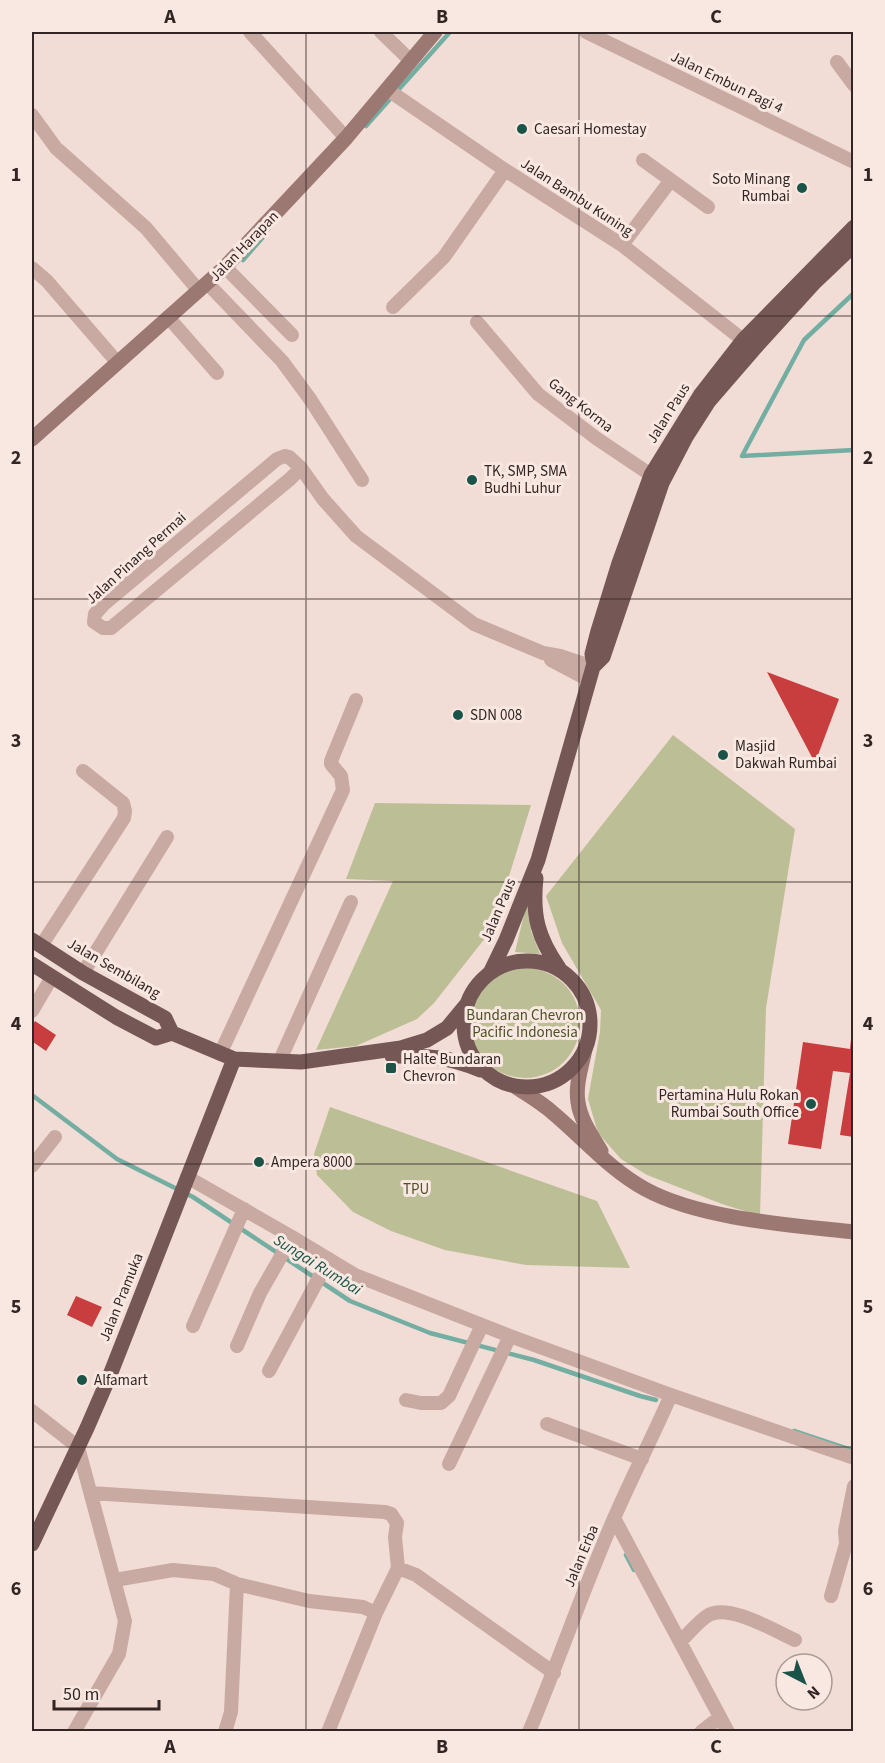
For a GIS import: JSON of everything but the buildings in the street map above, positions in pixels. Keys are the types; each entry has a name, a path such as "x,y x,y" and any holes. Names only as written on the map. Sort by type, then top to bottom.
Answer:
{"main road":[{"name":"Jalan Paus","path":"489,973 506,940 538,860 592,671 592,654 598,632 619,563 651,475 700,394 743,340 854,227"},
{"name":"Jalan Paus","path":"592,671 603,657 662,483 686,437 709,401 754,348 854,244"},
{"name":"Jalan Paus","path":"538,860 535,896 538,926 545,948 560,969"},
{"name":"Jalan Sembilang","path":"36,943 83,973 165,1018 172,1033"},
{"path":"32,964 116,1017 156,1038 172,1033 227,1057 301,1062 401,1048 427,1040 447,1028 466,1005 475,987 489,973 507,964 526,960 560,969 572,979 588,1005 590,1033 577,1063 566,1074 551,1083 534,1087 516,1087 498,1081 462,1062 437,1056 356,1055"},
{"path":"466,1005 463,1024 466,1042 473,1059 484,1072"},
{"path":"156,1038 165,1018"},
{"name":"Jalan Pramuka","path":"32,1544 114,1364 177,1205 227,1057"}],"street":[{"path":"250,32 346,138"},
{"path":"381,32 411,61"},
{"name":"Jalan Harapan","path":"32,439 225,267 389,91 435,32"},
{"name":"Jalan Embun Pagi 4","path":"586,32 854,162"},
{"path":"837,62 854,85"},
{"name":"Jalan Bambu Kuning","path":"389,91 505,170 622,245 743,340"},
{"path":"32,115 56,148 146,228 282,361 310,399 362,480"},
{"path":"643,160 708,207"},
{"path":"393,307 444,257 505,170"},
{"path":"622,245 671,180"},
{"path":"225,267 292,335"},
{"path":"32,268 47,281 117,362"},
{"path":"168,317 217,373"},
{"name":"Gang Korma","path":"477,322 538,394 596,438 651,475"},
{"name":"Jalan Pinang Permai","path":"289,457 301,468 290,480 194,557 111,628 103,628 94,622 95,614 103,605 179,540 277,459 289,457"},
{"path":"301,468 323,499 356,536 474,624 543,653 548,658 592,671"},
{"path":"179,540 194,557"},
{"path":"227,1057 343,790 341,776 331,764 331,760 356,700"},
{"path":"36,943 124,818 123,803 83,771"},
{"path":"83,973 167,837"},
{"path":"280,1060 351,902"},
{"path":"32,1011 52,977"},
{"path":"585,1049 578,1088 578,1103 585,1122 607,1162"},
{"path":"516,1087 552,1112 607,1162 643,1188 676,1203 760,1220 854,1232"},
{"path":"32,1166 56,1137"},
{"path":"187,1177 239,1220 292,1237 355,1275 476,1338 671,1395 854,1458"},
{"path":"193,1326 239,1220"},
{"path":"237,1346 260,1293 292,1237"},
{"path":"269,1371 329,1259"},
{"path":"406,1400 441,1403 449,1396 476,1338"},
{"path":"449,1464 505,1346"},
{"name":"Jalan Erba","path":"529,1731 614,1518 671,1395"},
{"path":"32,1411 78,1447 125,1621 119,1654 74,1731"},
{"path":"547,1424 642,1459"},
{"path":"831,1596 846,1545 845,1531 854,1486"},
{"path":"91,1493 391,1514 396,1523 398,1568 375,1613 328,1731"},
{"path":"614,1518 728,1731"},
{"path":"398,1568 416,1575 554,1673"},
{"path":"115,1580 173,1570 214,1574 237,1584 309,1601 363,1607 375,1613"},
{"path":"225,1731 231,1712 237,1584"},
{"path":"680,1642 708,1615 720,1611 739,1615 795,1640"},
{"path":"700,1731 720,1717"}],"green space":[{"path":"673,735 795,829 766,1008 760,1216 647,1175 621,1159 598,1133 588,1099 600,1032 601,1010 562,943 546,896"},
{"path":"375,803 531,805 493,928 434,1003 417,1019 356,1046 316,1050 393,881 346,879"},
{"path":"528,898 531,931 540,954 515,952"},
{"name":"Bundaran Chevron Pacific Indonesia","path":"525,968 546,972 564,984 576,1002 580,1023 576,1044 564,1062 546,1074 525,1078 504,1074 486,1062 474,1044 470,1023 474,1002 486,984 504,972"},
{"name":"TPU","path":"330,1107 597,1201 630,1268 526,1265 445,1250 391,1231 353,1212 317,1175 314,1154"}],"waterway":[{"path":"366,126 450,32"},
{"path":"243,260 264,236"},
{"path":"742,456 804,340 854,293"},
{"path":"742,456 854,450"},
{"name":"Sungai Rumbai","path":"32,1095 117,1159 193,1197 350,1301 430,1333 534,1360 656,1400"},
{"name":"Sungai Rumbai","path":"794,1431 854,1451"},
{"path":"626,1555 634,1570"}],"place":[{"name":"Caesari Homestay","path":"522,129"},
{"name":"Soto Minang Rumbai","path":"802,188"},
{"name":"TK, SMP, SMA Budhi Luhur","path":"472,480"},
{"name":"SDN 008","path":"458,715"},
{"name":"Masjid Dakwah Rumbai","path":"723,755"},
{"name":"Halte Bundaran Chevron","path":"391,1068"},
{"name":"Pertamina Hulu Rokan Rumbai South Office","path":"811,1104"},
{"name":"Ampera 8000","path":"259,1162"},
{"name":"Alfamart","path":"82,1380"}]}
